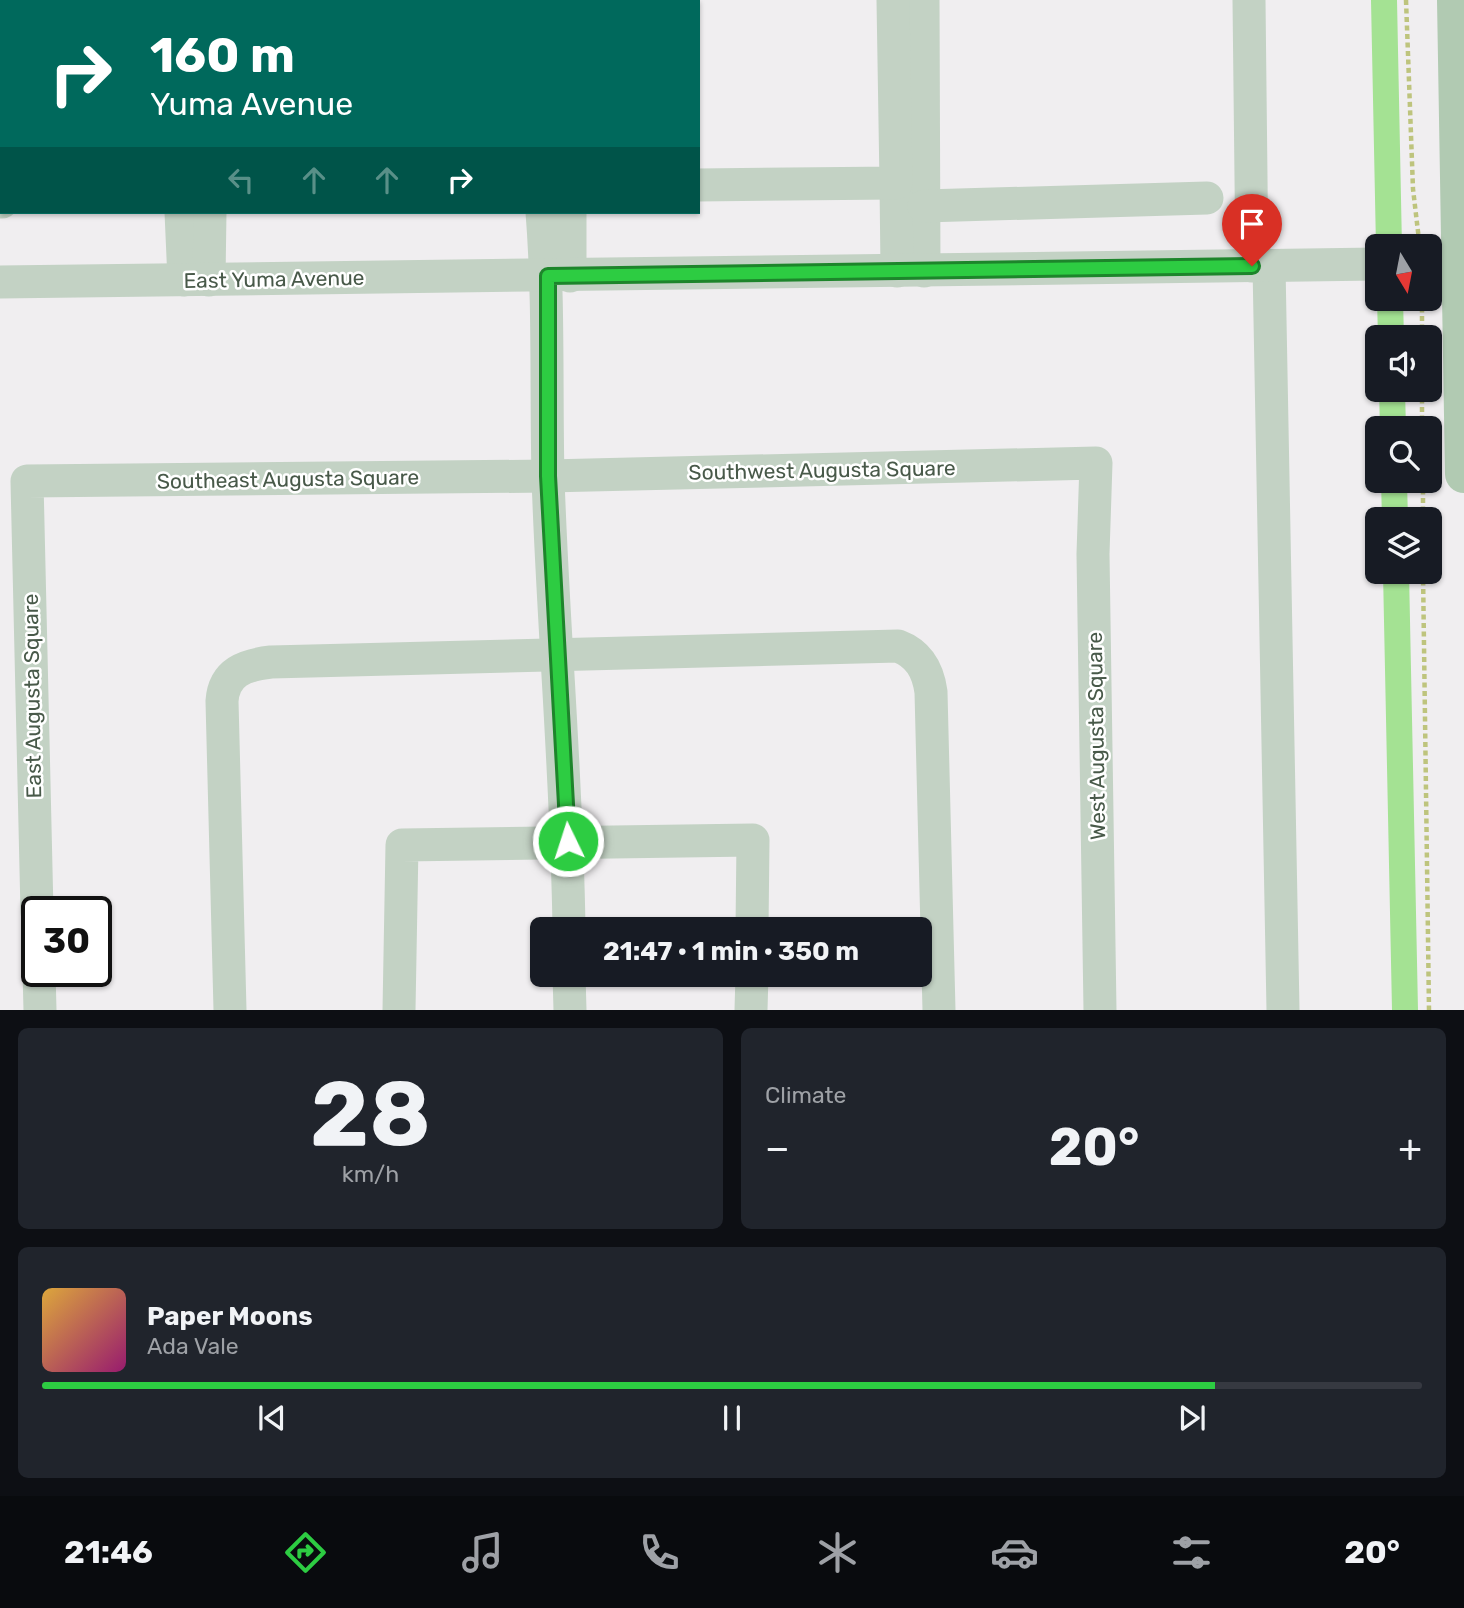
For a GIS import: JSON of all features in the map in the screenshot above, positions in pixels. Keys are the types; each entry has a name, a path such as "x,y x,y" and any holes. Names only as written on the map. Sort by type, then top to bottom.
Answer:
{"main road":[{"path":"1438,234 1456,0"},
{"path":"1442,302 1464,474"}],"street":[{"path":"893,0 895,183 910,271"},
{"path":"910,271 924,206 923,0"},
{"path":"1250,0 1283,1010"},
{"path":"700,185 895,183"},
{"path":"924,206 1206,198"},
{"path":"181,214 196,280"},
{"path":"196,280 211,214"},
{"path":"543,214 559,276"},
{"path":"569,917 568,841 548,476 559,276 570,214"},
{"name":"East Yuma Avenue","path":"0,282 1365,264"},
{"name":"Southwest Augusta Square","path":"548,476 1096,463"},
{"name":"West Augusta Square","path":"1096,463 1093,554 1100,1010"},
{"name":"Southeast Augusta Square","path":"27,481 548,476"},
{"name":"East Augusta Square","path":"27,481 37,896"},
{"path":"230,1010 222,701 227,681 247,666 271,662 898,646 918,658 929,679 933,708 939,1010"},
{"path":"399,1010 402,845 753,840 752,917"},
{"path":"39,987 40,1010"},
{"path":"569,987 570,1010"},
{"path":"751,1010 752,987"}],"path":[{"path":"1406,0 1413,189 1429,234"},
{"path":"1423,584 1429,1010"}],"waterway":[{"path":"1384,0 1389,234"},
{"path":"1390,312 1391,325"},
{"path":"1392,402 1393,416"},
{"path":"1394,493 1395,507"},
{"path":"1396,584 1405,1010"}],"route":[{"path":"568,841 548,476 548,276 1252,266"}]}
